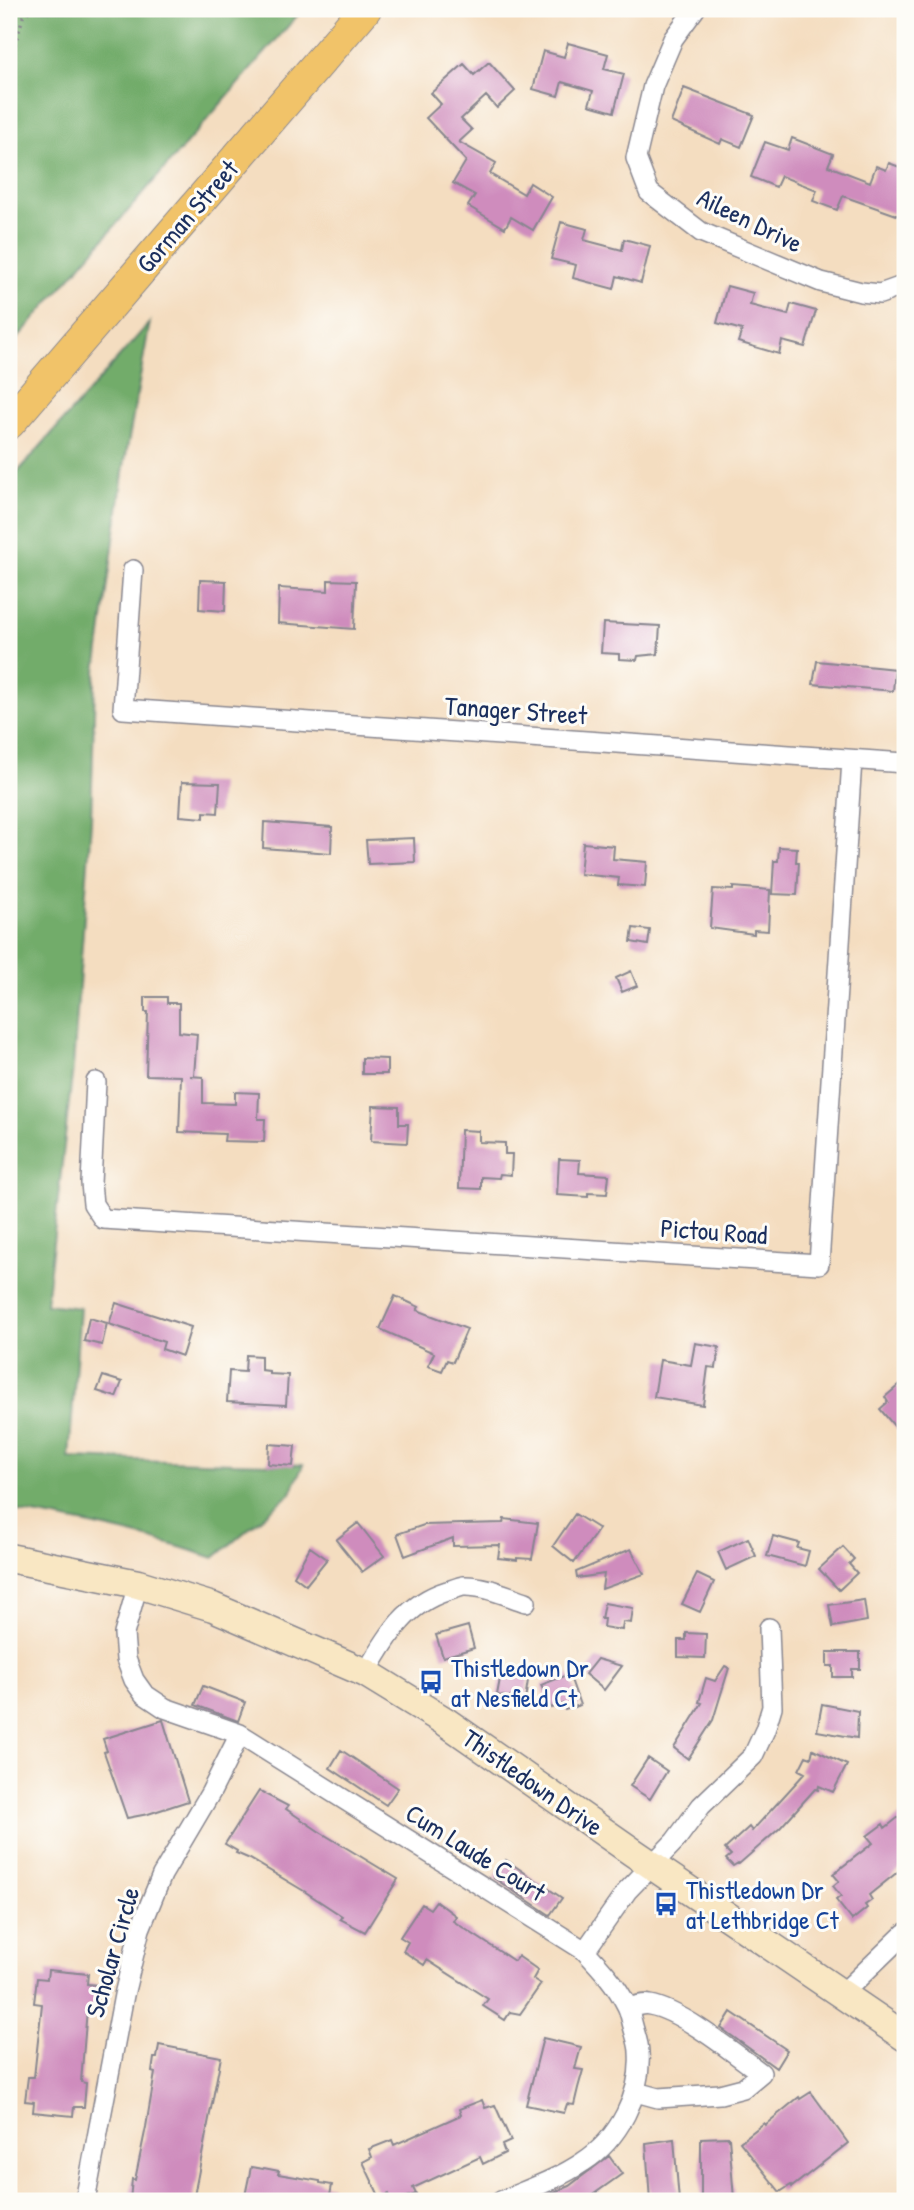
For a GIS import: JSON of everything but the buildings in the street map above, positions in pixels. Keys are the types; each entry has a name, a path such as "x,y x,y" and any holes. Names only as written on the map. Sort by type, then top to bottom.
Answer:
{"main road":[{"name":"Gorman Street","path":"9,423 365,9"},
{"name":"Thistledown Drive","path":"9,1558 138,1584 213,1607 366,1673 446,1722 905,2037"}],"street":[{"name":"Aileen Drive","path":"695,9 673,40 653,86 636,158 649,192 701,232 821,282 880,294 905,285"},
{"name":"Tanager Street","path":"133,570 123,709 905,763"},
{"name":"Pictou Road","path":"96,1082 91,1183 93,1203 103,1219 819,1264 852,760"},
{"name":"Cum Laude Court","path":"138,1584 124,1634 126,1658 134,1680 144,1694 165,1708 240,1734 585,1951 611,1978 629,2008 639,2051 636,2092 620,2123 585,2162 501,2201"},
{"path":"366,1673 402,1619 428,1597 463,1586 492,1591 526,1602"},
{"path":"585,1951 627,1891 653,1866 701,1806 753,1756 772,1707 769,1628"},
{"name":"Scholar Circle","path":"85,2201 124,1996 140,1929 162,1875 211,1792 240,1734"},
{"path":"843,1993 905,1933"},
{"path":"629,2008 647,2004 665,2009 715,2039 761,2073 743,2088 720,2094 658,2098 636,2092"}],"path":[{"path":"9,65 23,17 31,9"}],"green space":[{"path":"9,9 303,9 9,348"},
{"path":"150,322 124,466 95,679 91,822 73,1067 46,1304 80,1308 69,1458 303,1465 291,1493 214,1558 113,1530 9,1510 9,482"}],"place":[{"name":"Thistledown Dr at Nesfield Ct","path":"431,1682"},
{"name":"Thistledown Dr at Lethbridge Ct","path":"666,1904"}]}
